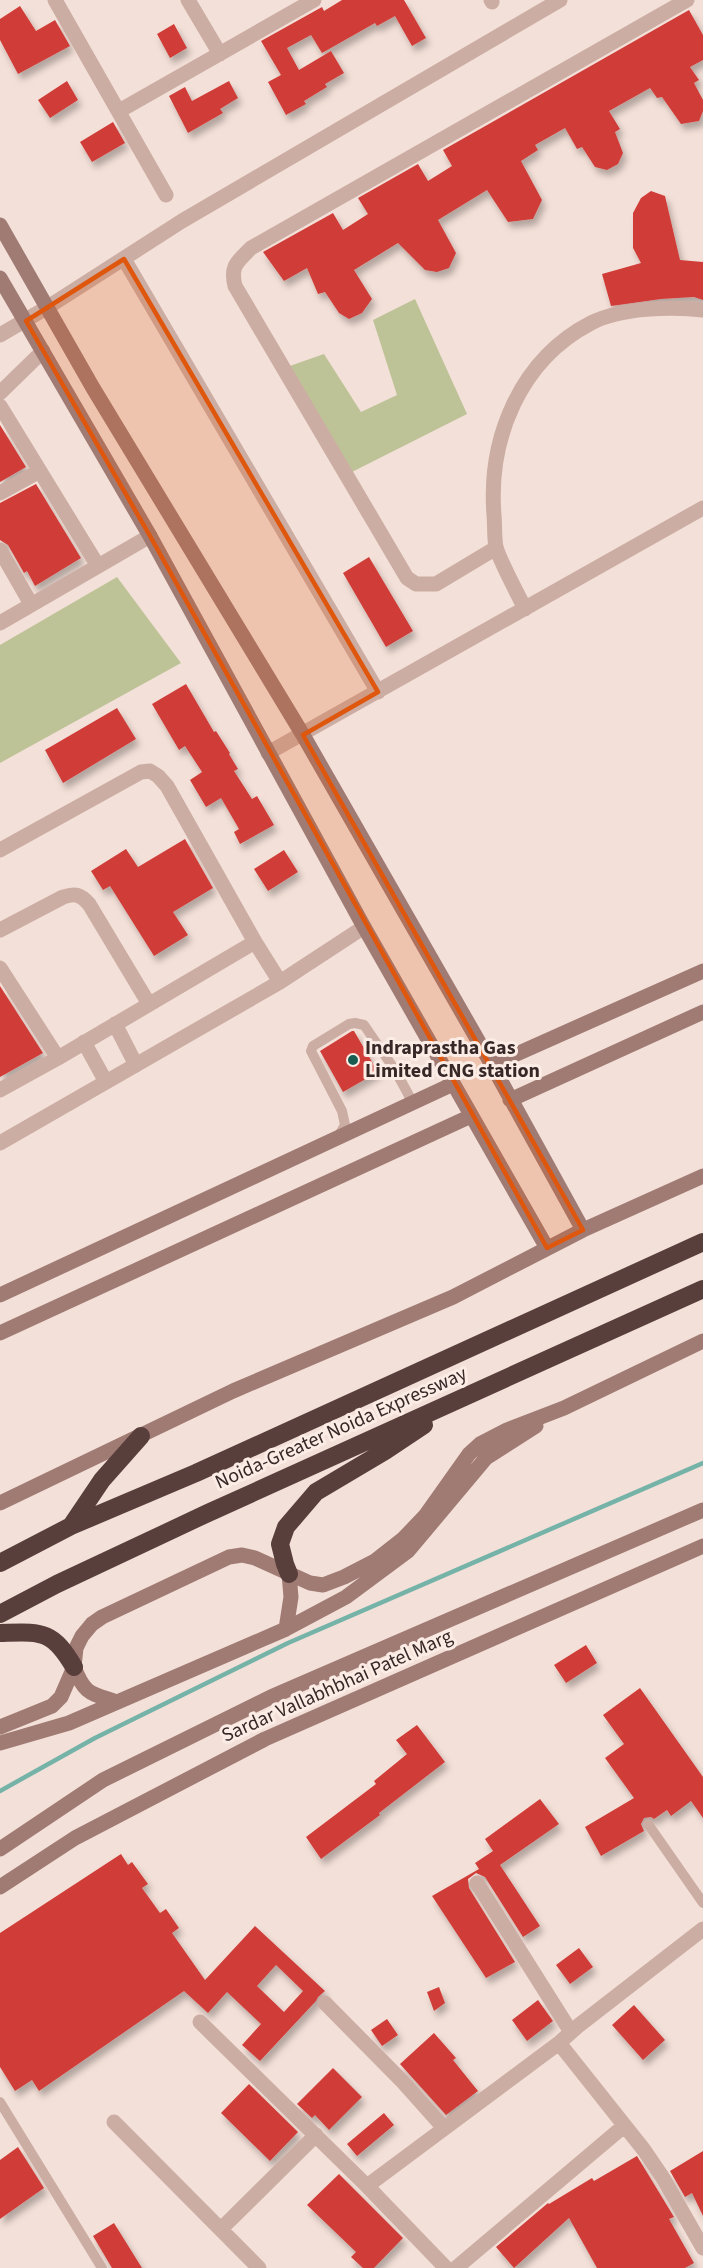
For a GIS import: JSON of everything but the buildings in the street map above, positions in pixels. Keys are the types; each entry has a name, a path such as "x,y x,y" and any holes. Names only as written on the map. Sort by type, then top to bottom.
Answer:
{"highway":[{"name":"Noida-Greater Noida Expressway","path":"0,1563 71,1526 196,1473 703,1242"},
{"name":"Noida-Greater Noida Expressway","path":"0,1614 57,1584 208,1513 703,1289"},
{"path":"289,1574 280,1544 286,1527 316,1492 385,1451 467,1396"},
{"path":"71,1526 102,1480 141,1436"},
{"path":"0,1633 41,1632 62,1647 74,1667"}],"street":[{"path":"55,0 166,195"},
{"path":"188,0 220,54"},
{"path":"119,111 314,0"},
{"path":"0,335 26,321 182,221 560,0"},
{"path":"496,548 436,584 416,584 407,578 235,286 232,273 238,261 251,248 687,0"},
{"path":"0,225 93,388 303,735 492,1065 583,1230"},
{"path":"124,259 378,692"},
{"path":"0,278 150,536 364,927 547,1248"},
{"path":"525,609 496,548 492,496 494,461 502,430 523,385 552,350 592,323 628,312 677,307 703,310"},
{"path":"0,393 43,351"},
{"path":"0,406 38,472 98,566"},
{"path":"0,493 38,472"},
{"path":"268,753 703,508"},
{"path":"0,622 150,536"},
{"path":"0,550 31,604"},
{"path":"0,850 141,772 150,771 167,786 280,982"},
{"path":"0,930 63,897 72,894 82,896 149,1004"},
{"path":"0,1143 280,982 364,927"},
{"path":"0,1090 255,942"},
{"path":"0,968 58,1058"},
{"path":"492,1065 703,971"},
{"path":"510,1100 703,1012"},
{"path":"115,1024 136,1065"},
{"path":"84,1042 106,1082"},
{"path":"0,1295 453,1084"},
{"path":"0,1333 471,1116"},
{"path":"0,1503 233,1391 453,1297 583,1230 703,1176"},
{"path":"0,1727 52,1706 61,1697 74,1667 76,1648 82,1636 92,1624 102,1617 229,1557 242,1555 255,1558 310,1583 323,1585 344,1577 375,1561 403,1539 424,1516 469,1454 480,1444 507,1430 564,1408 703,1341"},
{"path":"0,1743 69,1723 286,1629 346,1597 408,1551 486,1458 564,1408"},
{"name":"Sardar Vallabhbhai Patel Marg","path":"0,1849 103,1780 271,1697 703,1510"},
{"name":"Sardar Vallabhbhai Patel Marg","path":"0,1887 75,1838 265,1739 703,1546"},
{"path":"286,1629 291,1597 289,1574"},
{"path":"74,1667 81,1685 91,1693 117,1702"},
{"path":"477,1883 571,2032"},
{"path":"367,2186 559,2043 703,1929"},
{"path":"325,2003 383,2061 444,2128"},
{"path":"200,2022 316,2135 446,2268"},
{"path":"559,2043 663,2178 703,2248"},
{"path":"114,2122 259,2268"},
{"path":"456,2268 624,2126"},
{"path":"221,2229 316,2135"}],"lane":[{"path":"338,1138 345,1125 342,1111 310,1051 313,1046 349,1024 364,1025 395,1070 413,1102"},
{"path":"648,1824 703,1903"},
{"path":"0,2102 102,2268"}],"highlighted area":[{"path":"124,259 378,692 303,735 583,1230 547,1248 150,536 26,321"}],"green space":[{"path":"415,299 467,414 346,475 284,368 324,354 361,412 397,395 373,320"},
{"path":"117,577 181,663 0,763 0,645"}],"waterway":[{"path":"0,1791 95,1738 288,1643 703,1463"}],"place":[{"name":"Indraprastha Gas Limited CNG station","path":"353,1060"}]}
